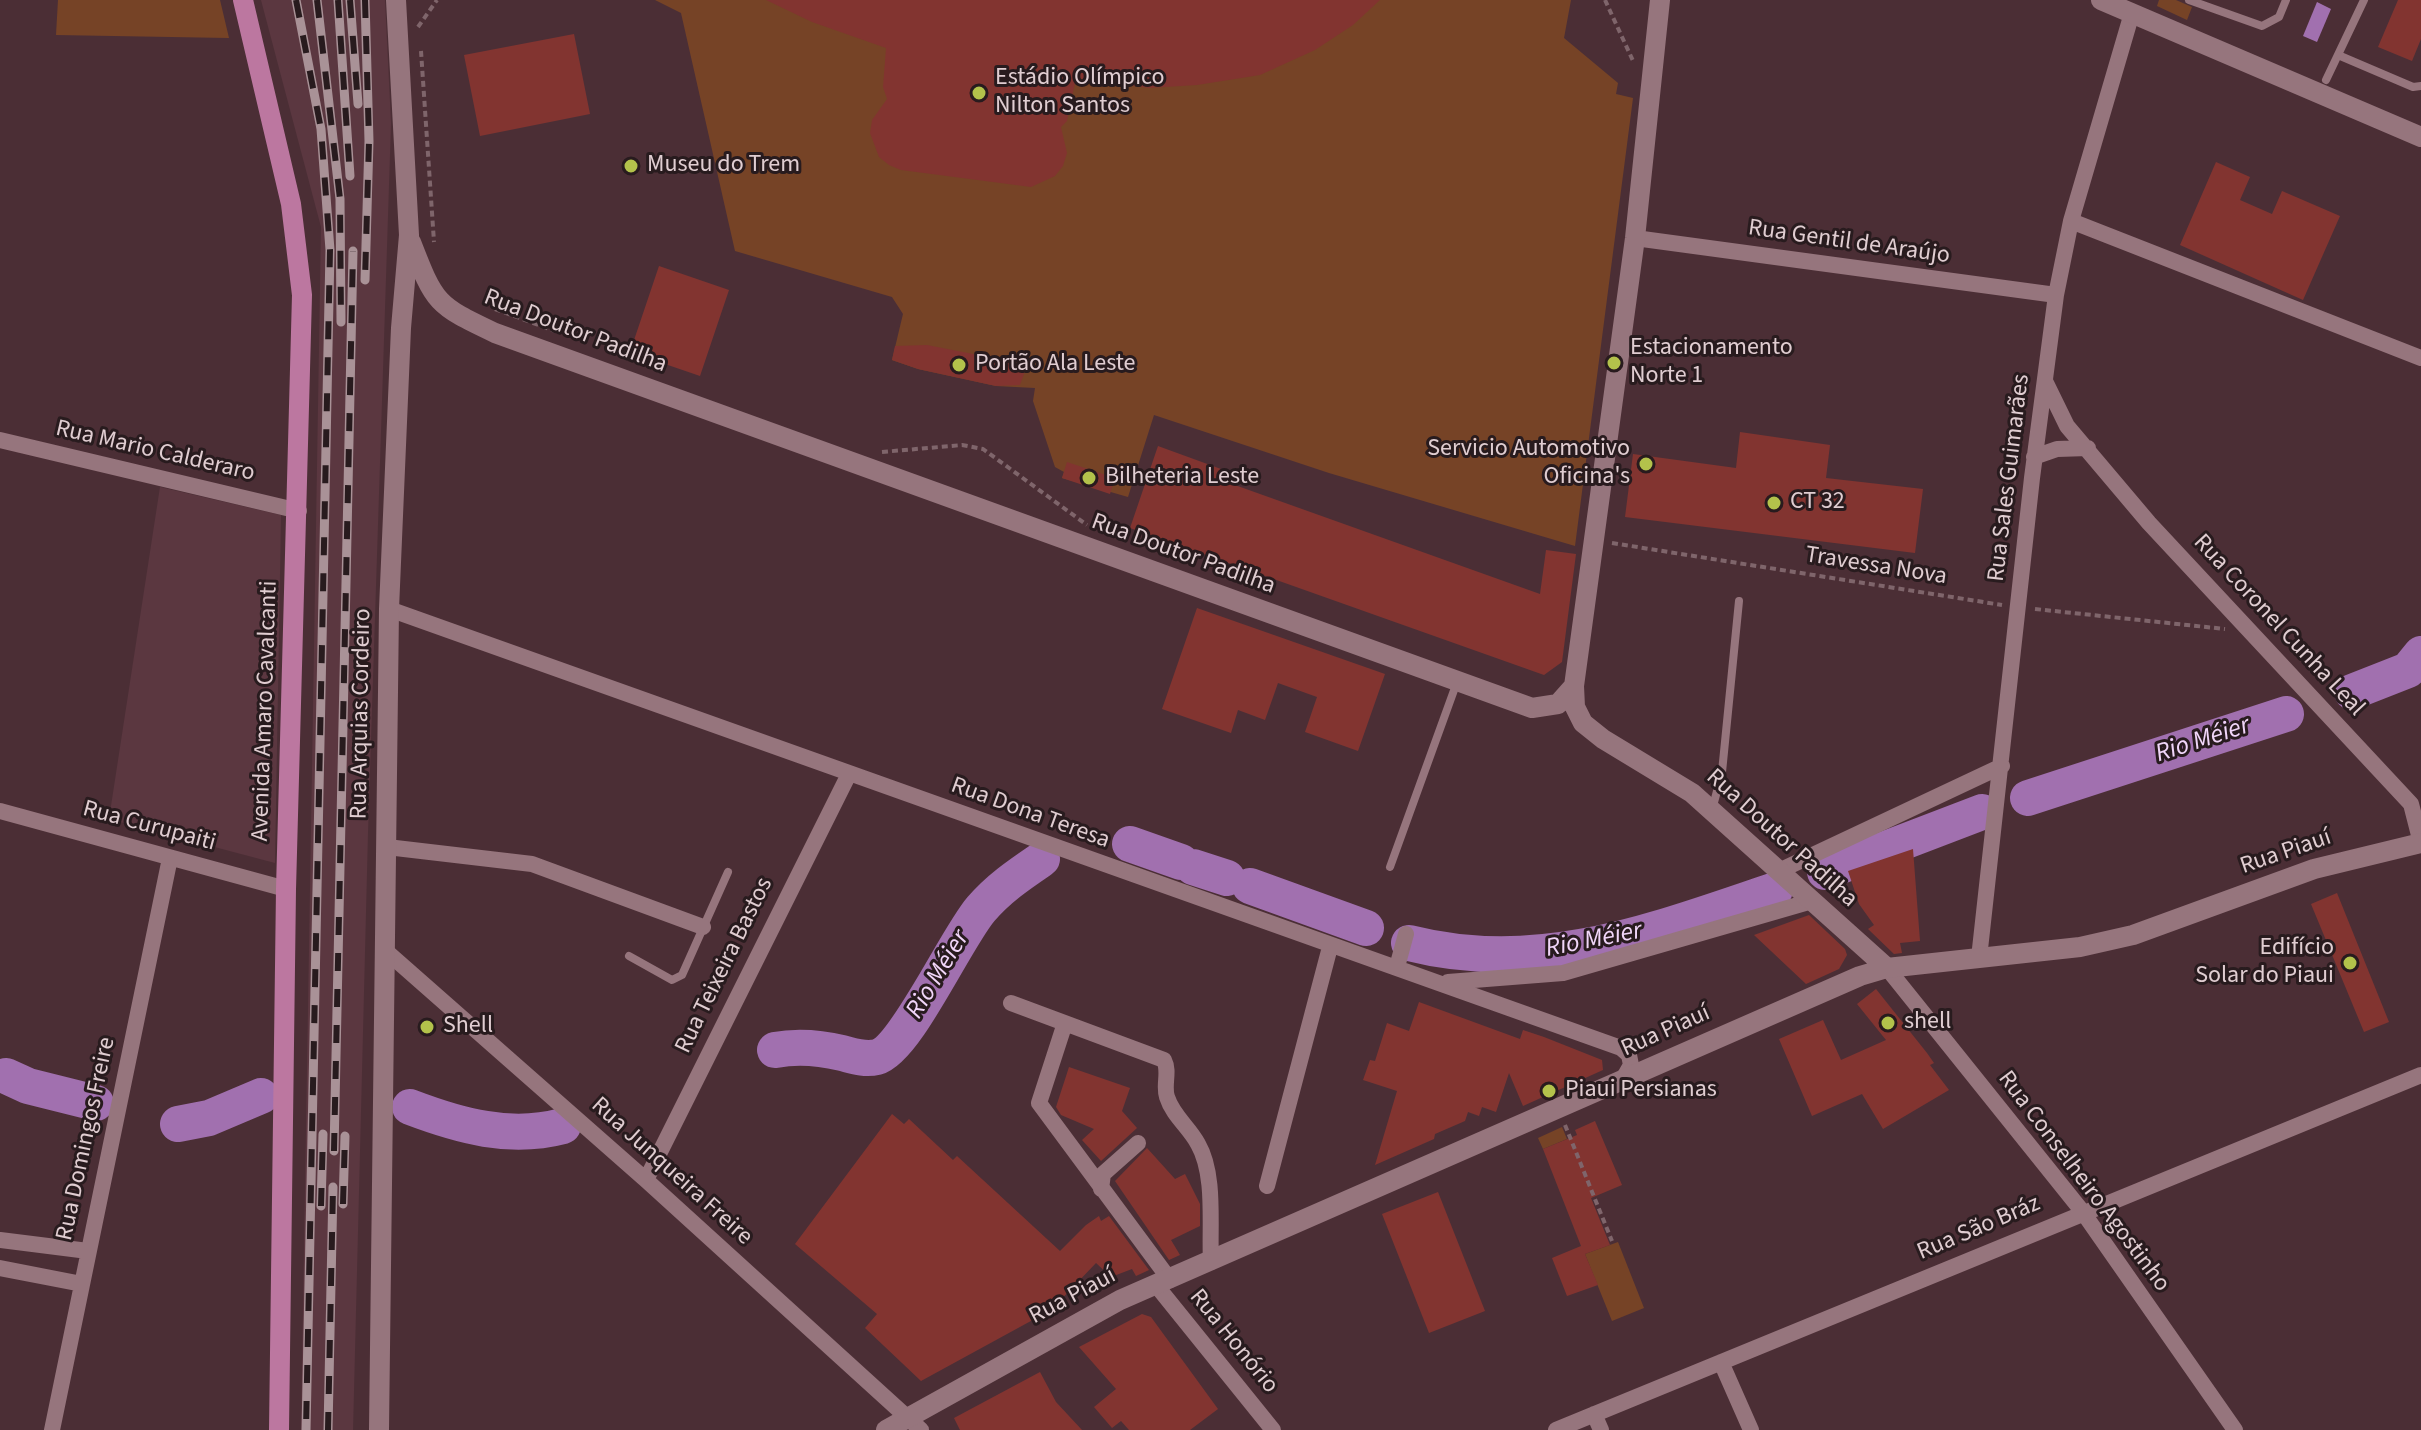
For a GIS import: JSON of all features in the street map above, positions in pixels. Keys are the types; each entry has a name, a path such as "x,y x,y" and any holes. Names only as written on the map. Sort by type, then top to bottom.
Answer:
{"main road":[{"name":"Avenida Amaro Cavalcanti","path":"243,0 299,251 302,308 299,511 286,889 279,1430"}],"street":[{"name":"Rua Arquias Cordeiro","path":"379,1430 389,609 401,328 409,235 396,0"},
{"path":"1574,686 1635,238 1660,0"},
{"path":"2101,0 2322,87 2421,137"},
{"name":"Rua Sales Guimarães","path":"1979,958 2034,457 2056,295 2071,221 2132,13"},
{"path":"2071,221 2421,358"},
{"name":"Rua Doutor Padilha","path":"409,235 427,284 445,309 495,333 1532,708 1558,704 1574,686"},
{"name":"Rua Gentil de Araújo","path":"1635,238 2056,295"},
{"name":"Rua Coronel Cunha Leal","path":"2045,382 2059,415 2149,523 2411,804 2421,843"},
{"name":"Rua Mario Calderaro","path":"0,440 299,511"},
{"path":"2034,457 2057,449 2088,448"},
{"name":"Rua Dona Teresa","path":"389,609 1330,947 1397,967 1621,1048 1629,1055 1631,1065 1623,1079"},
{"name":"Rua Doutor Padilha","path":"1574,686 1575,707 1583,723 1603,739 1659,770 1712,811 1887,968"},
{"path":"1781,870 2002,766"},
{"name":"Rua Teixeira Bastos","path":"646,1180 849,774"},
{"name":"Rua Curupaiti","path":"0,811 286,889"},
{"name":"Rua Piauí","path":"886,1430 914,1424 1105,1307 1836,986 1887,968 2080,947 2133,935 2314,869 2421,843"},
{"path":"387,847 532,864 703,927"},
{"name":"Rua Domingos Freire","path":"52,1430 170,858"},
{"path":"1439,982 1563,973 1812,901"},
{"path":"1397,967 1404,941"},
{"path":"1267,1186 1330,947"},
{"name":"Rua Junqueira Freire","path":"387,952 646,1180 914,1424"},
{"name":"Rua Conselheiro Agostinho","path":"1887,968 2082,1211 2235,1430"},
{"path":"1011,1003 1164,1060 1168,1067 1165,1093 1172,1110 1199,1145 1207,1173 1211,1262"},
{"name":"Rua Honório","path":"1065,1023 1039,1103 1163,1282 1273,1430"},
{"name":"Rua São Bráz","path":"1556,1430 1598,1422 1721,1362 2082,1211 2421,1075"},
{"path":"1101,1189 1103,1174 1138,1143"},
{"path":"0,1240 88,1251"},
{"path":"0,1268 82,1284"},
{"path":"1721,1362 1751,1430"}],"lane":[{"path":"2189,0 2262,26 2279,17 2286,0"},
{"path":"2322,87 2364,0"},
{"path":"2338,55 2413,87 2421,86"},
{"path":"1712,811 1722,772 1739,601"},
{"path":"1390,867 1457,681"},
{"path":"629,956 672,980 682,975 728,872"}],"path":[{"path":"434,252 418,25 437,0"},
{"path":"1605,0 1636,70"},
{"path":"487,306 561,334"},
{"path":"873,450 962,445 983,449 1098,533"},
{"name":"Travessa Nova","path":"1594,540 2019,608 2250,632"},
{"path":"1557,1108 1612,1241"}],"shaded area":[{"path":"58,0 220,0 229,38 56,35"},
{"path":"261,0 385,0 391,123 353,1430 301,1430 321,227"},
{"path":"655,0 1571,0 1564,38 1618,83 1616,94 1633,98 1575,546 1329,473 1154,415 1128,497 1062,478 1064,472 1055,467 1033,401 1035,388 996,386 918,369 892,360 903,314 892,297 735,251 681,13"},
{"path":"2159,0 2176,0 2192,7 2187,20 2157,6"},
{"path":"2317,2 2331,9 2317,42 2303,36"},
{"path":"160,487 281,515 275,863 109,819"},
{"path":"1562,1127 1567,1139 1543,1149 1538,1138"},
{"path":"1618,1242 1644,1308 1612,1321 1585,1254"}],"building":[{"name":"Estádio Olímpico Nilton Santos","path":"766,0 1380,0 1353,25 1315,50 1260,75 1197,85 1149,88 1076,78 1067,121 1061,127 1067,153 1063,166 1055,176 1031,187 901,170 889,165 879,157 870,133 872,120 887,99 883,87 886,48 812,22"},
{"path":"2398,0 2421,0 2421,39 2412,61 2378,47"},
{"path":"574,34 590,114 480,136 464,55"},
{"path":"2216,162 2250,177 2240,200 2272,214 2282,191 2340,216 2303,300 2180,245"},
{"path":"659,266 729,290 700,376 630,352"},
{"name":"Portão Ala Leste","path":"927,345 1004,360 1025,371 1020,385 996,386 918,369 892,360 895,346"},
{"name":"CT 32","path":"1740,432 1830,445 1826,478 1923,489 1915,553 1625,517 1633,454 1736,468"},
{"path":"1158,446 1221,469 1218,479 1540,594 1546,550 1576,554 1562,662 1544,675 1130,528"},
{"name":"Bilheteria Leste","path":"1067,462 1115,478 1110,494 1062,478"},
{"path":"1197,608 1385,674 1358,751 1305,732 1317,697 1278,683 1265,720 1238,710 1231,733 1162,709"},
{"path":"1913,849 1920,941 1900,943 1902,953 1894,954 1868,929 1874,925 1859,904 1848,871"},
{"name":"Edifício Solar do Piaui","path":"2337,893 2389,1022 2364,1032 2311,904"},
{"path":"1809,915 1845,949 1847,955 1839,969 1806,984 1754,935"},
{"path":"1876,989 1927,1053 1934,1063 1930,1065 1949,1090 1883,1129 1862,1094 1812,1116 1779,1039 1823,1020 1841,1060 1886,1040 1857,1004"},
{"path":"1419,1002 1520,1039 1523,1030 1544,1037 1602,1060 1603,1070 1523,1106 1509,1073 1496,1112 1482,1107 1479,1116 1468,1112 1465,1121 1435,1134 1434,1139 1375,1165 1397,1091 1363,1080 1370,1060 1375,1061 1387,1023 1409,1031"},
{"path":"1069,1067 1130,1088 1122,1111 1137,1128 1101,1161 1082,1140 1094,1129 1061,1115 1056,1107"},
{"path":"892,1114 904,1124 909,1119 953,1160 957,1156 1060,1251 1086,1225 1099,1216 1101,1221 1109,1216 1149,1270 1136,1276 1132,1269 1111,1277 1096,1263 1051,1310 921,1381 865,1328 877,1314 795,1244"},
{"path":"1595,1121 1622,1185 1591,1198 1610,1245 1585,1254 1598,1285 1567,1296 1552,1258 1581,1246 1543,1149 1577,1135 1575,1130"},
{"path":"1147,1148 1175,1179 1185,1174 1200,1204 1200,1226 1171,1240 1180,1255 1169,1260 1115,1181"},
{"path":"1438,1192 1485,1311 1429,1333 1382,1214"},
{"path":"1142,1314 1151,1317 1218,1409 1190,1430 1129,1430 1121,1421 1112,1428 1094,1407 1116,1389 1079,1347"},
{"path":"1040,1372 1056,1402 1082,1430 960,1430 954,1418"}],"waterway":[{"name":"Rio Méier","path":"2352,692 2408,670 2421,654"},
{"name":"Rio Méier","path":"2028,798 2286,714"},
{"name":"Rio Méier","path":"1825,872 1982,812"},
{"name":"Rio Méier","path":"1130,844 1181,862"},
{"name":"Rio Méier","path":"775,1050 817,1049 868,1058 889,1050 916,1014 981,909 1002,888 1042,859"},
{"name":"Rio Méier","path":"1193,867 1227,878"},
{"name":"Rio Méier","path":"1250,886 1366,928"},
{"name":"Rio Méier","path":"1409,943 1457,952 1550,952 1640,933 1775,890"},
{"name":"Rio Méier","path":"6,1076 28,1086 96,1103"},
{"name":"Rio Méier","path":"178,1124 209,1118 261,1096"},
{"name":"Rio Méier","path":"410,1107 485,1129 524,1132 563,1126"}],"railway":[{"path":"296,0 321,129 330,250 306,1430"},
{"path":"317,0 340,199 341,322"},
{"path":"338,0 350,176"},
{"path":"350,0 358,104"},
{"path":"365,0 369,141 365,280"},
{"path":"334,1151 353,251"},
{"path":"321,1206 323,1134"},
{"path":"343,1204 345,1136"},
{"path":"328,1430 333,1187"}],"place":[{"name":"Estádio Olímpico Nilton Santos","path":"979,93"},
{"name":"Museu do Trem","path":"631,166"},
{"name":"Estacionamento Norte 1","path":"1614,363"},
{"name":"Portão Ala Leste","path":"959,365"},
{"name":"Servicio Automotivo Oficina's","path":"1646,464"},
{"name":"Bilheteria Leste","path":"1089,478"},
{"name":"CT 32","path":"1774,503"},
{"name":"Edifício Solar do Piaui","path":"2350,963"},
{"name":"shell","path":"1888,1023"},
{"name":"Shell","path":"427,1027"},
{"name":"Piaui Persianas","path":"1549,1091"}]}
